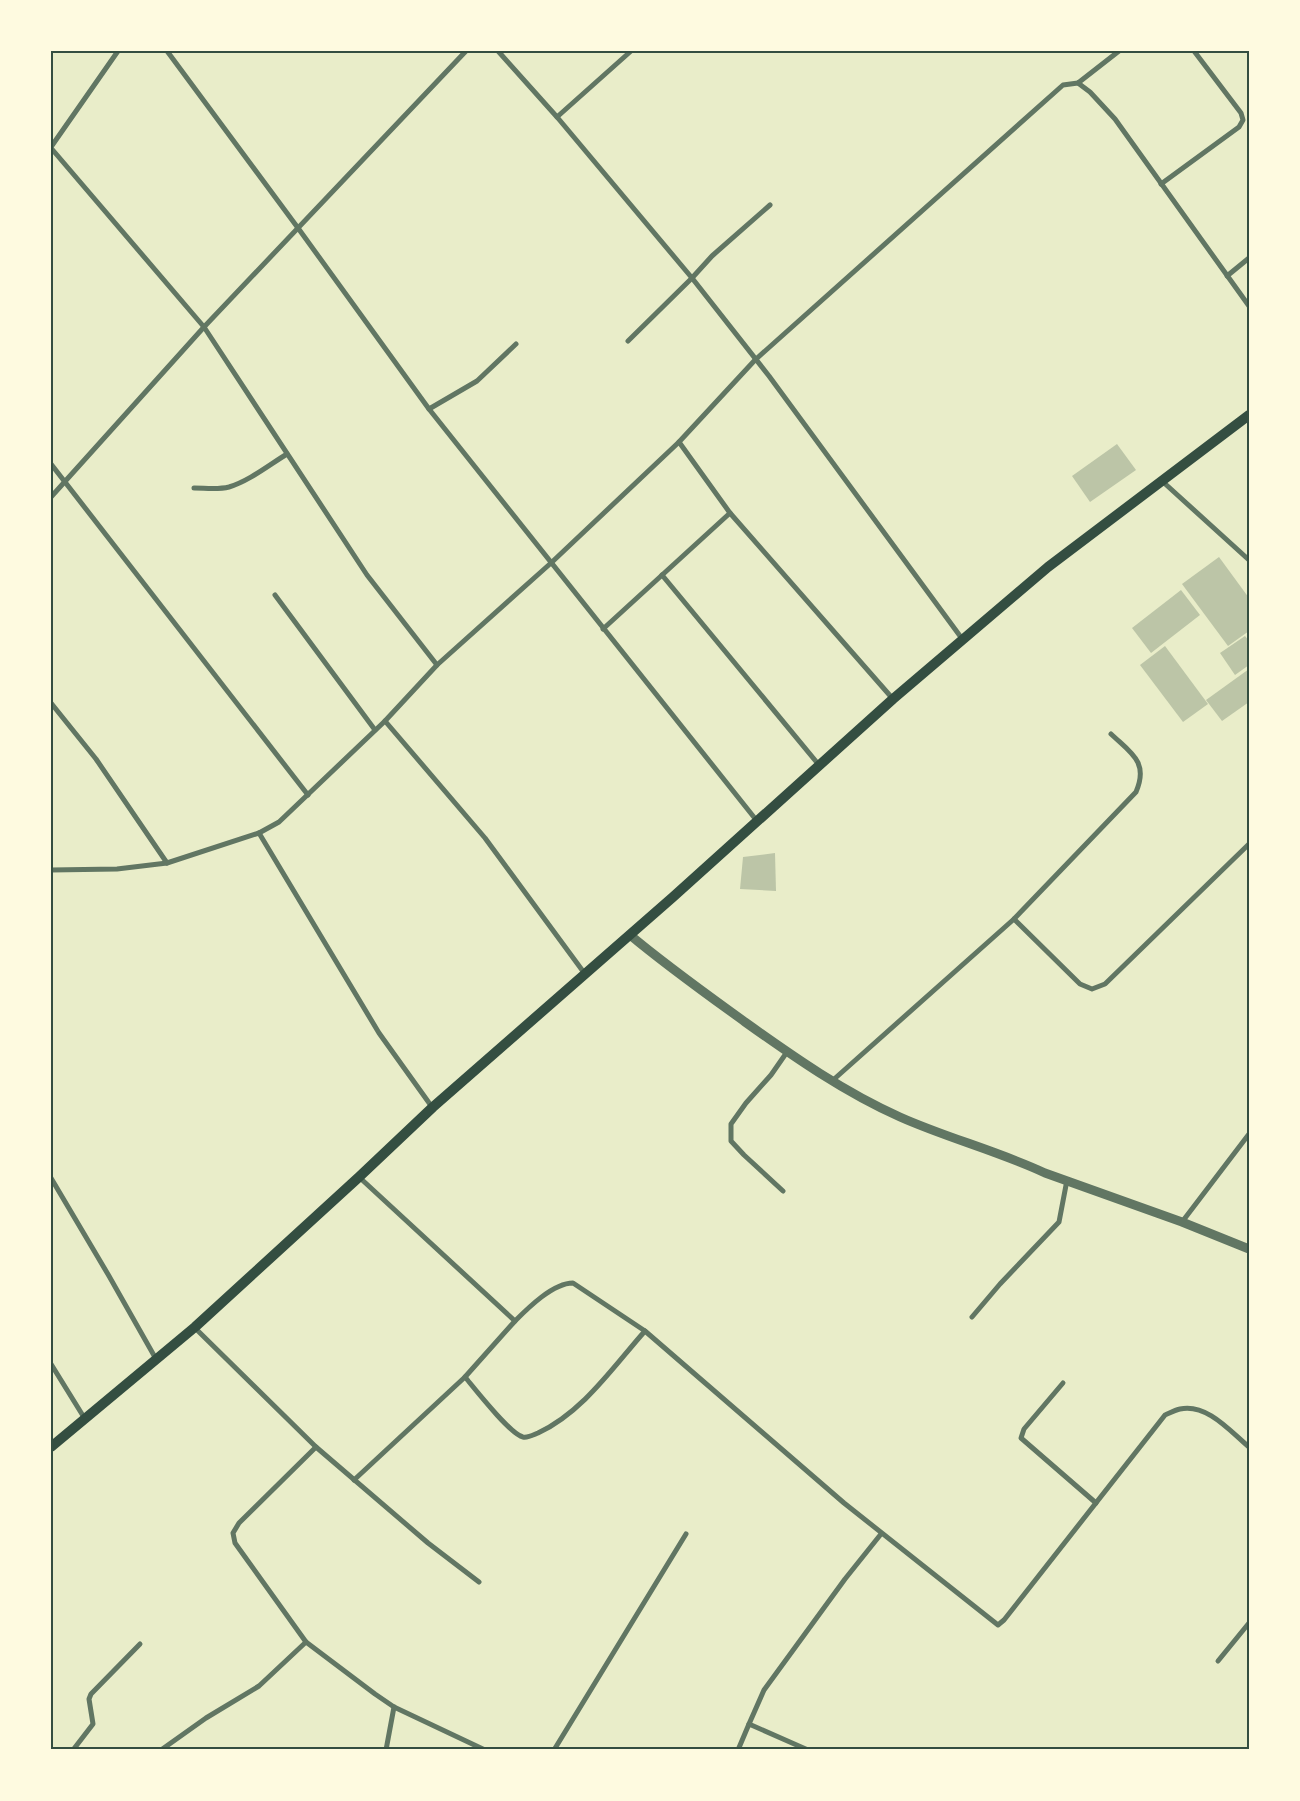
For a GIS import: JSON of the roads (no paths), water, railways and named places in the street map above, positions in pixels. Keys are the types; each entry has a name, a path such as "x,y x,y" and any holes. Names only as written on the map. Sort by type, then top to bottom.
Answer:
{"main road":[{"path":"51,1447 194,1328 359,1177 432,1107 630,935 893,699 1048,567 1249,415"}],"street":[{"path":"118,51 51,147 204,327 367,575 437,665"},
{"path":"167,51 429,409 757,821"},
{"path":"51,498 204,327 466,51"},
{"path":"498,51 557,117 692,278 769,376 963,640"},
{"path":"557,117 631,51"},
{"path":"51,870 117,869 167,863 259,833 278,822 385,721 437,665 550,563 679,442 755,360 1063,85 1078,83 1119,51"},
{"path":"1160,184 1239,126 1243,120 1241,113 1194,51"},
{"path":"1078,83 1090,92 1115,119 1249,306"},
{"path":"628,341 712,256 770,205"},
{"path":"1227,276 1249,258"},
{"path":"429,409 477,381 516,344"},
{"path":"679,442 730,513 893,699"},
{"path":"194,488 216,489 229,487 287,454"},
{"path":"51,464 308,795"},
{"path":"1162,481 1249,560"},
{"path":"603,629 730,513"},
{"path":"662,575 820,766"},
{"path":"275,595 375,730"},
{"path":"51,703 96,759 167,863"},
{"path":"385,721 491,845 585,974"},
{"path":"832,1081 1014,919 1136,792 1141,780 1136,758 1111,734"},
{"path":"259,833 379,1033 432,1107"},
{"path":"1014,919 1080,984 1092,989 1104,984 1249,844"},
{"path":"630,935 671,969 787,1052 832,1081 900,1118 1182,1222 1249,1249"},
{"path":"783,1191 731,1141 731,1124 787,1052"},
{"path":"1182,1222 1249,1134"},
{"path":"359,1177 514,1321"},
{"path":"51,1178 156,1360"},
{"path":"972,1317 1000,1284 1059,1222 1067,1180"},
{"path":"354,1480 465,1377 514,1321 533,1304 561,1285 573,1283 645,1331 844,1504 998,1625 1004,1620 1165,1415 1181,1408 1197,1409 1211,1416 1249,1447"},
{"path":"194,1328 316,1447 428,1543 479,1582"},
{"path":"465,1377 508,1426 522,1437 529,1437 549,1428 571,1413 602,1381 645,1331"},
{"path":"51,1364 85,1419"},
{"path":"1063,1383 1024,1429 1021,1438 1096,1503"},
{"path":"316,1447 239,1523 233,1533 235,1543 306,1642 394,1707 485,1750"},
{"path":"554,1750 686,1534"},
{"path":"738,1750 764,1690 881,1534"},
{"path":"1218,1661 1249,1622"},
{"path":"161,1750 206,1718 259,1686 306,1642"},
{"path":"73,1750 93,1724 89,1699 91,1694 140,1644"},
{"path":"386,1750 394,1707"},
{"path":"749,1724 808,1750"}]}
